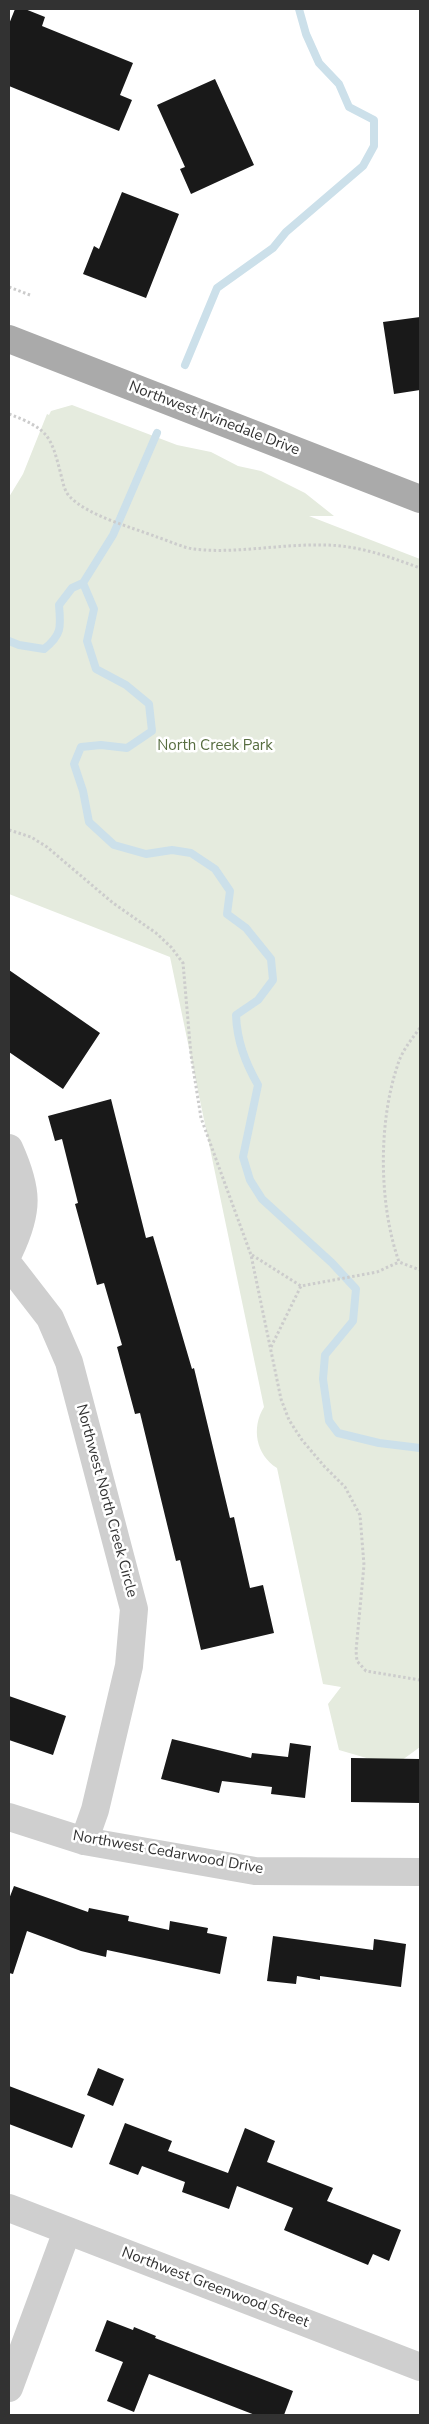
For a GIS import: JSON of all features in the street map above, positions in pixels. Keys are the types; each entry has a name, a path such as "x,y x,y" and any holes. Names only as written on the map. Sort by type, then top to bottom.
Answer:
{"main road":[{"name":"Northwest Irvinedale Drive","path":"9,339 420,499"}],"street":[{"path":"9,1148 20,1178 24,1210 21,1227 9,1252"},
{"name":"Northwest North Creek Circle","path":"9,1265 50,1318 69,1362 134,1609 129,1666 95,1810 84,1841"},
{"name":"Northwest Cedarwood Drive","path":"9,1817 84,1841 255,1871 420,1872"},
{"name":"Northwest Greenwood Street","path":"9,2208 420,2367"},
{"path":"9,2388 67,2232"}],"path":[{"path":"9,287 30,295"},
{"path":"9,414 27,421 42,430 54,445 64,488 69,496 94,512 159,538 191,549 224,550 322,544 369,549 420,568"},
{"path":"9,830 31,837 47,847 113,903 156,933 183,963 191,1055 201,1118 251,1255 275,1375 289,1420 302,1440 324,1466 345,1486 360,1515 364,1565 356,1651 358,1660 366,1671 420,1680"},
{"path":"400,1262 392,1242 387,1214 384,1135 389,1099 397,1065 408,1043 420,1028"},
{"path":"251,1255 301,1286 377,1272 400,1262 420,1270"},
{"path":"270,1348 301,1286"}],"green space":[{"name":"North Creek Park","path":"72,405 177,445 211,452 238,466 261,471 305,493 334,516 309,516 420,559 420,1747 394,1766 339,1750 328,1704 341,1687 323,1684 277,1468 270,1463 260,1449 257,1432 260,1415 264,1407 170,957 9,894 9,497 23,474 47,414 49,415 51,411"}],"building":[{"path":"15,9 25,9 45,17 42,26 133,63 120,95 132,100 119,131 9,86 9,24"},
{"path":"215,79 254,165 191,194 180,169 185,167 157,105"},
{"path":"122,192 179,214 146,298 83,274 94,246 99,249"},
{"path":"420,317 420,390 394,394 383,322"},
{"path":"9,970 100,1033 63,1089 9,1052"},
{"path":"111,1099 146,1238 153,1236 192,1369 194,1368 230,1518 234,1517 250,1588 263,1585 274,1633 201,1650 180,1560 176,1561 140,1413 135,1414 117,1347 122,1345 104,1283 97,1285 75,1204 78,1203 62,1139 55,1141 48,1116"},
{"path":"9,1696 66,1716 53,1755 9,1740"},
{"path":"172,1739 251,1758 252,1753 288,1757 290,1743 311,1746 305,1798 271,1794 272,1787 222,1781 219,1793 161,1779"},
{"path":"351,1758 420,1759 420,1803 351,1802"},
{"path":"14,1886 88,1912 89,1908 129,1916 128,1921 169,1930 170,1921 208,1928 207,1933 227,1937 220,1974 107,1950 106,1957 81,1951 27,1931 13,1974 9,1973 9,1899"},
{"path":"273,1936 373,1950 374,1939 406,1944 401,1987 320,1976 320,1980 297,1976 296,1984 267,1981"},
{"path":"98,2068 124,2079 113,2106 87,2095"},
{"path":"9,2086 85,2115 72,2148 9,2124"},
{"path":"125,2123 172,2141 168,2151 228,2173 245,2128 275,2141 267,2162 333,2188 327,2201 401,2230 389,2261 373,2254 368,2265 284,2230 293,2208 237,2186 229,2209 182,2192 185,2182 142,2166 138,2175 109,2164"},
{"path":"107,2320 133,2330 134,2327 156,2336 155,2338 293,2391 284,2415 255,2415 149,2374 134,2412 107,2401 123,2362 95,2351"}],"waterway":[{"path":"185,365 217,288 273,248 286,232 363,166 374,146 374,120 349,107 339,84 319,63 306,34 299,9"},
{"path":"9,641 19,645 44,649 57,635 60,625 59,605 72,588 83,583 113,535 157,433"},
{"path":"83,583 94,609 87,641 96,669 126,685 149,704 152,731 127,748 101,745 81,747 74,764 83,791 89,822 114,845 146,854 172,850 191,853 215,869 230,891 227,914 246,928 271,959 273,980 258,1000 236,1015 242,1051 258,1085 243,1157 250,1180 262,1199 332,1263 356,1289 353,1321 325,1355 323,1379 329,1421 338,1433 379,1443 420,1448"}]}
